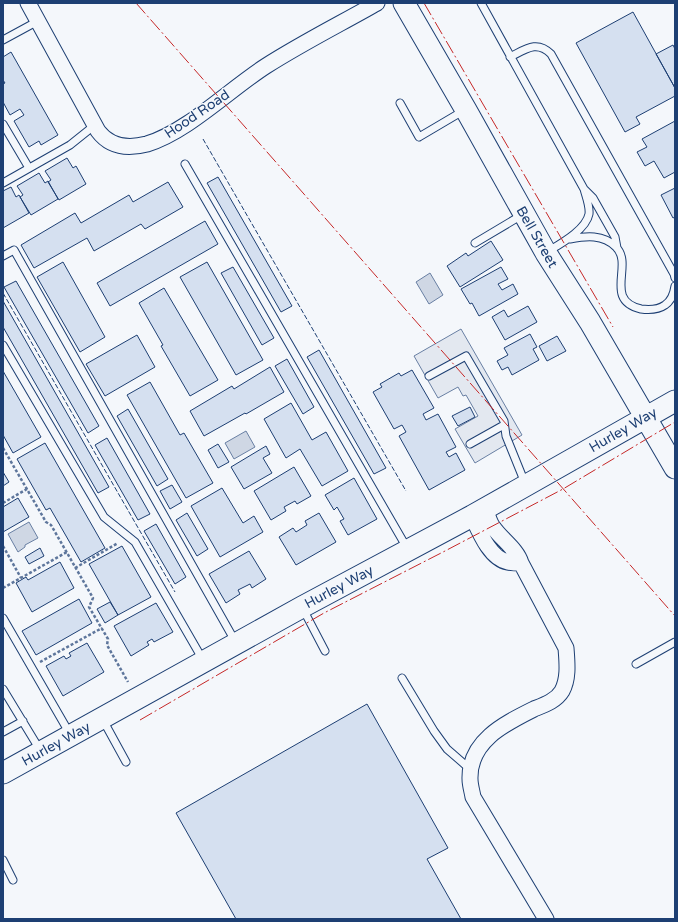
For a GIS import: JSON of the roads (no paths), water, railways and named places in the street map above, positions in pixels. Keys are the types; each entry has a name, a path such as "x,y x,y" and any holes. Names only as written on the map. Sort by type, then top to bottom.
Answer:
{"street":[{"name":"Hood Road","path":"28,3 103,138 110,143 118,145 136,146 159,139 189,122 266,66 377,3"},
{"name":"Bell Street","path":"404,3 546,253 590,322 675,468"},
{"name":"Hurley Way","path":"3,773 236,643 478,513 675,401"},
{"path":"478,513 484,541 496,556 507,562 521,563 566,648 566,681 562,692 554,700 495,730 486,738 476,752 470,769 473,797 546,919"}],"lane":[{"path":"481,3 584,189 589,216 569,239 546,253"},
{"path":"3,40 38,21"},
{"path":"510,56 531,47 538,46 545,48 551,54 675,278"},
{"path":"400,103 420,137 466,110"},
{"path":"3,124 29,168"},
{"path":"3,182 70,145 95,125"},
{"path":"185,164 408,550"},
{"path":"584,189 593,198 616,237 617,248 622,257 623,264 620,288 627,301 639,308 648,310 657,309 665,305 670,299 675,286"},
{"path":"475,242 524,214"},
{"path":"569,239 586,236 595,237 603,239 617,248"},
{"path":"3,256 14,250 236,643"},
{"path":"3,345 104,517 135,542 204,662"},
{"path":"429,376 466,356 504,421 506,436 526,485"},
{"path":"470,444 504,425"},
{"path":"302,607 325,651"},
{"path":"3,618 71,735"},
{"path":"636,664 675,642"},
{"path":"402,678 434,731 447,749 470,769"},
{"path":"3,689 41,752"},
{"path":"102,718 126,762"},
{"path":"3,732 22,721"},
{"path":"3,860 13,880"}]}
